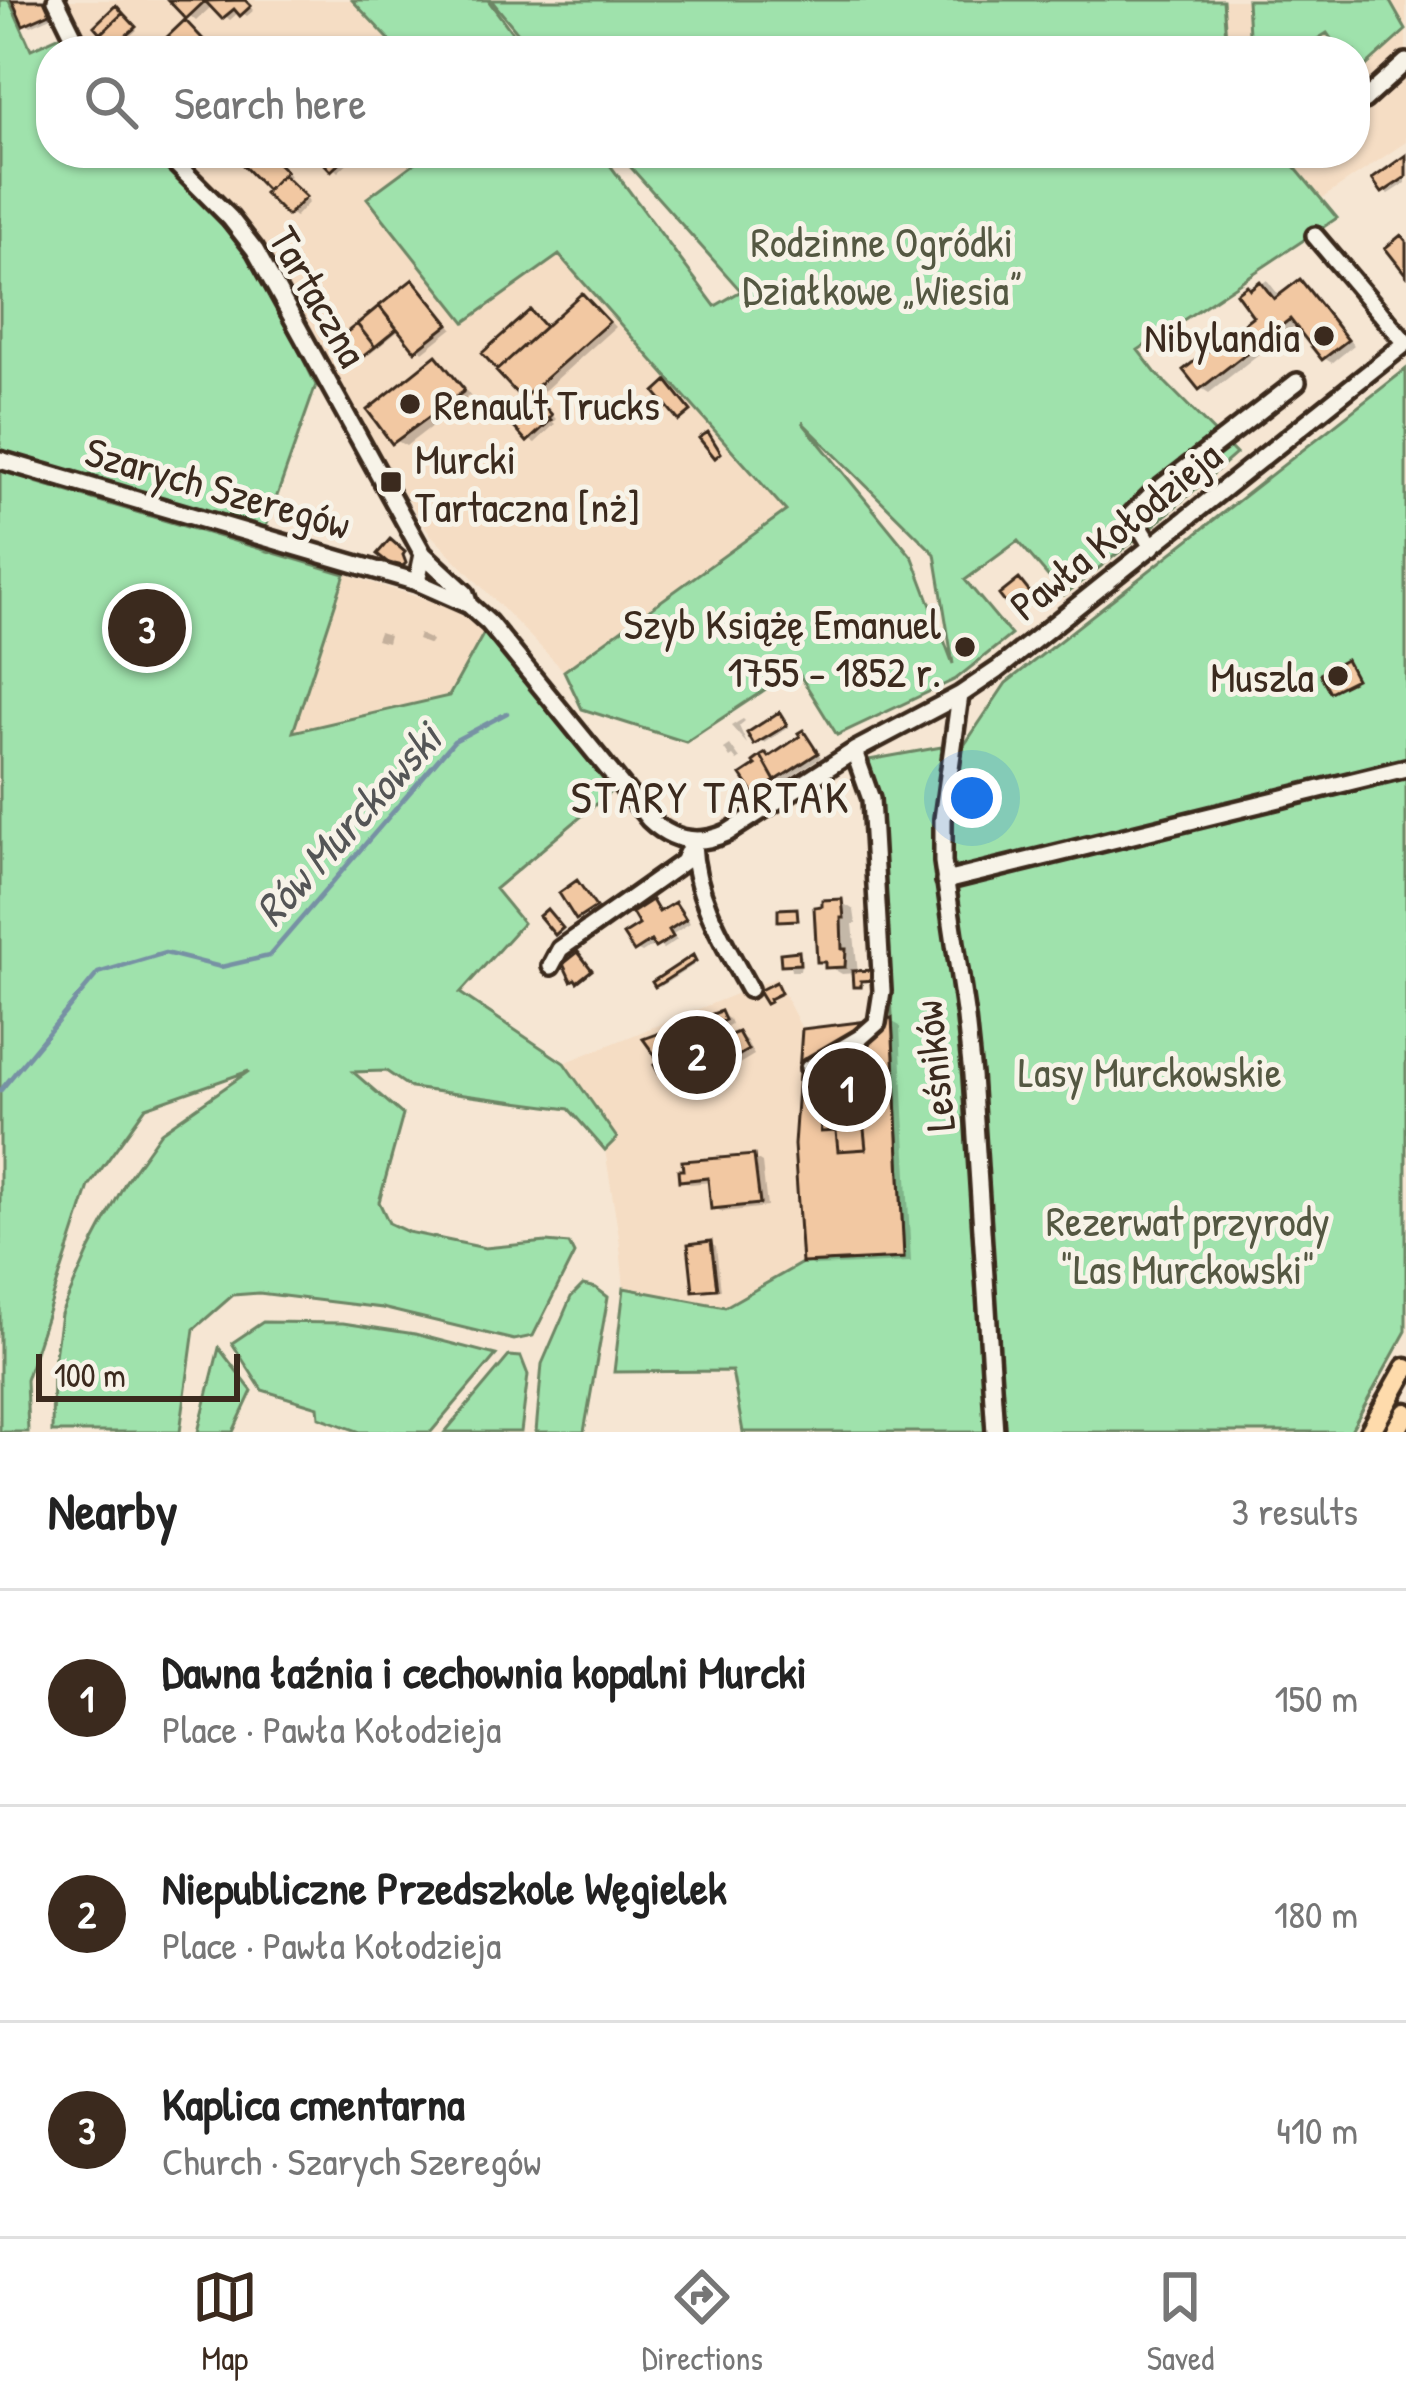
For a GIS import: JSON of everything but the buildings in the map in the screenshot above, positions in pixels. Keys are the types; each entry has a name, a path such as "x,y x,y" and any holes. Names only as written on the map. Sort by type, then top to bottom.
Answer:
{"main road":[{"path":"1370,1432 1406,1368"},
{"path":"1395,1432 1406,1413"}],"street":[{"path":"56,0 74,36"},
{"path":"1370,95 1406,62"},
{"name":"Tartaczna","path":"180,168 255,250 423,554 464,593 649,819 668,834 693,841"},
{"path":"1316,236 1406,343"},
{"name":"Pawła Kołodzieja","path":"693,841 727,832 854,751 997,670 1406,343"},
{"path":"1152,547 1132,514 1297,382"},
{"name":"Szarych Szeregów","path":"0,460 417,582"},
{"path":"417,582 423,554"},
{"name":"Tartaczna","path":"417,582 470,605"},
{"name":"Leśników","path":"960,695 943,819 943,862 972,1075 994,1432"},
{"path":"809,1068 877,1023 882,991 871,800 854,751"},
{"path":"946,881 1406,768"},
{"path":"551,966 560,949 683,862 693,841"},
{"path":"693,841 699,888 748,989"}],"shaded area":[{"path":"59,0 352,0 386,36 77,36"},
{"path":"1223,0 1406,0 1406,142 1370,166 1370,36 1226,36"},
{"path":"186,168 408,168 367,198 466,322 559,255 786,512 564,671 431,535 350,411 274,267 240,219"},
{"path":"1295,168 1367,168 1321,199"},
{"path":"345,574 449,607 485,631 449,696 292,733"},
{"path":"776,978 802,1029 794,1145 802,1263 725,1307 624,1288 605,1150 617,1138 564,1063"}],"green space":[{"path":"0,0 9,0 31,49 36,47 36,168 168,168 254,259 316,385 265,530 40,463 35,482 345,574 293,732 449,696 485,631 615,788 495,889 523,923 460,993 564,1063 617,1138 605,1150 569,1109 411,1088 386,1071 353,1072 403,1115 379,1202 389,1223 408,1232 485,1248 569,1244 574,1254 533,1336 514,1340 382,1308 259,1293 233,1295 194,1329 180,1432 52,1432 53,1370 61,1314 126,1181 161,1132 249,1071 146,1107 89,1186 26,1380 28,1432 0,1432"},
{"path":"352,0 488,0 515,36 386,36"},
{"path":"491,0 1223,0 1226,36 521,36"},
{"path":"1247,0 1389,0 1406,30 1370,62 1370,36 1249,36"},
{"name":"Rodzinne Ogródki Działkowe „Wiesia”","path":"408,168 612,168 715,306 741,291 631,168 1295,168 1337,218 1138,350 1236,454 1064,595 1018,541 965,580 1011,635 956,679 837,735 796,669 686,742 582,709 564,671 786,511 559,255 465,322 367,198","holes":["802,422 935,554 953,664 913,558"]},
{"name":"Lasy Murckowskie","path":"1406,369 1406,1331 1350,1432 743,1432 732,1371 614,1372 624,1288 725,1307 802,1263 904,1258 885,874 869,760 947,746 954,791 961,750 1006,683"},
{"path":"583,1285 608,1297 584,1432 536,1432 542,1364 571,1297"},
{"path":"263,1322 343,1323 415,1334 496,1355 431,1432 360,1432 319,1417 318,1407 262,1390 232,1343"},
{"path":"219,1348 252,1391 233,1432 198,1432"},
{"path":"509,1356 521,1357 528,1375 521,1432 445,1432"}],"waterway":[{"name":"Rów Murckowski","path":"0,1091 98,973 165,953 221,967 269,956 454,741 507,713"}],"place":[{"name":"Nibylandia","path":"1324,336"},
{"name":"Renault Trucks","path":"410,404"},
{"name":"Murcki Tartaczna [nż]","path":"391,482"},
{"name":"Kaplica cmentarna","path":"147,628"},
{"name":"Szyb Książę Emanuel 1755 - 1852 r.","path":"965,647"},
{"name":"Muszla","path":"1338,676"},
{"name":"Niepubliczne Przedszkole Węgielek","path":"697,1055"},
{"name":"Dawna łaźnia i cechownia kopalni Murcki","path":"847,1087"}],"district":[{"name":"STARY TARTAK","path":"711,796"}],"park label":[{"name":"Rezerwat przyrody \"Las Murckowski\"","path":"1188,1244"}]}
